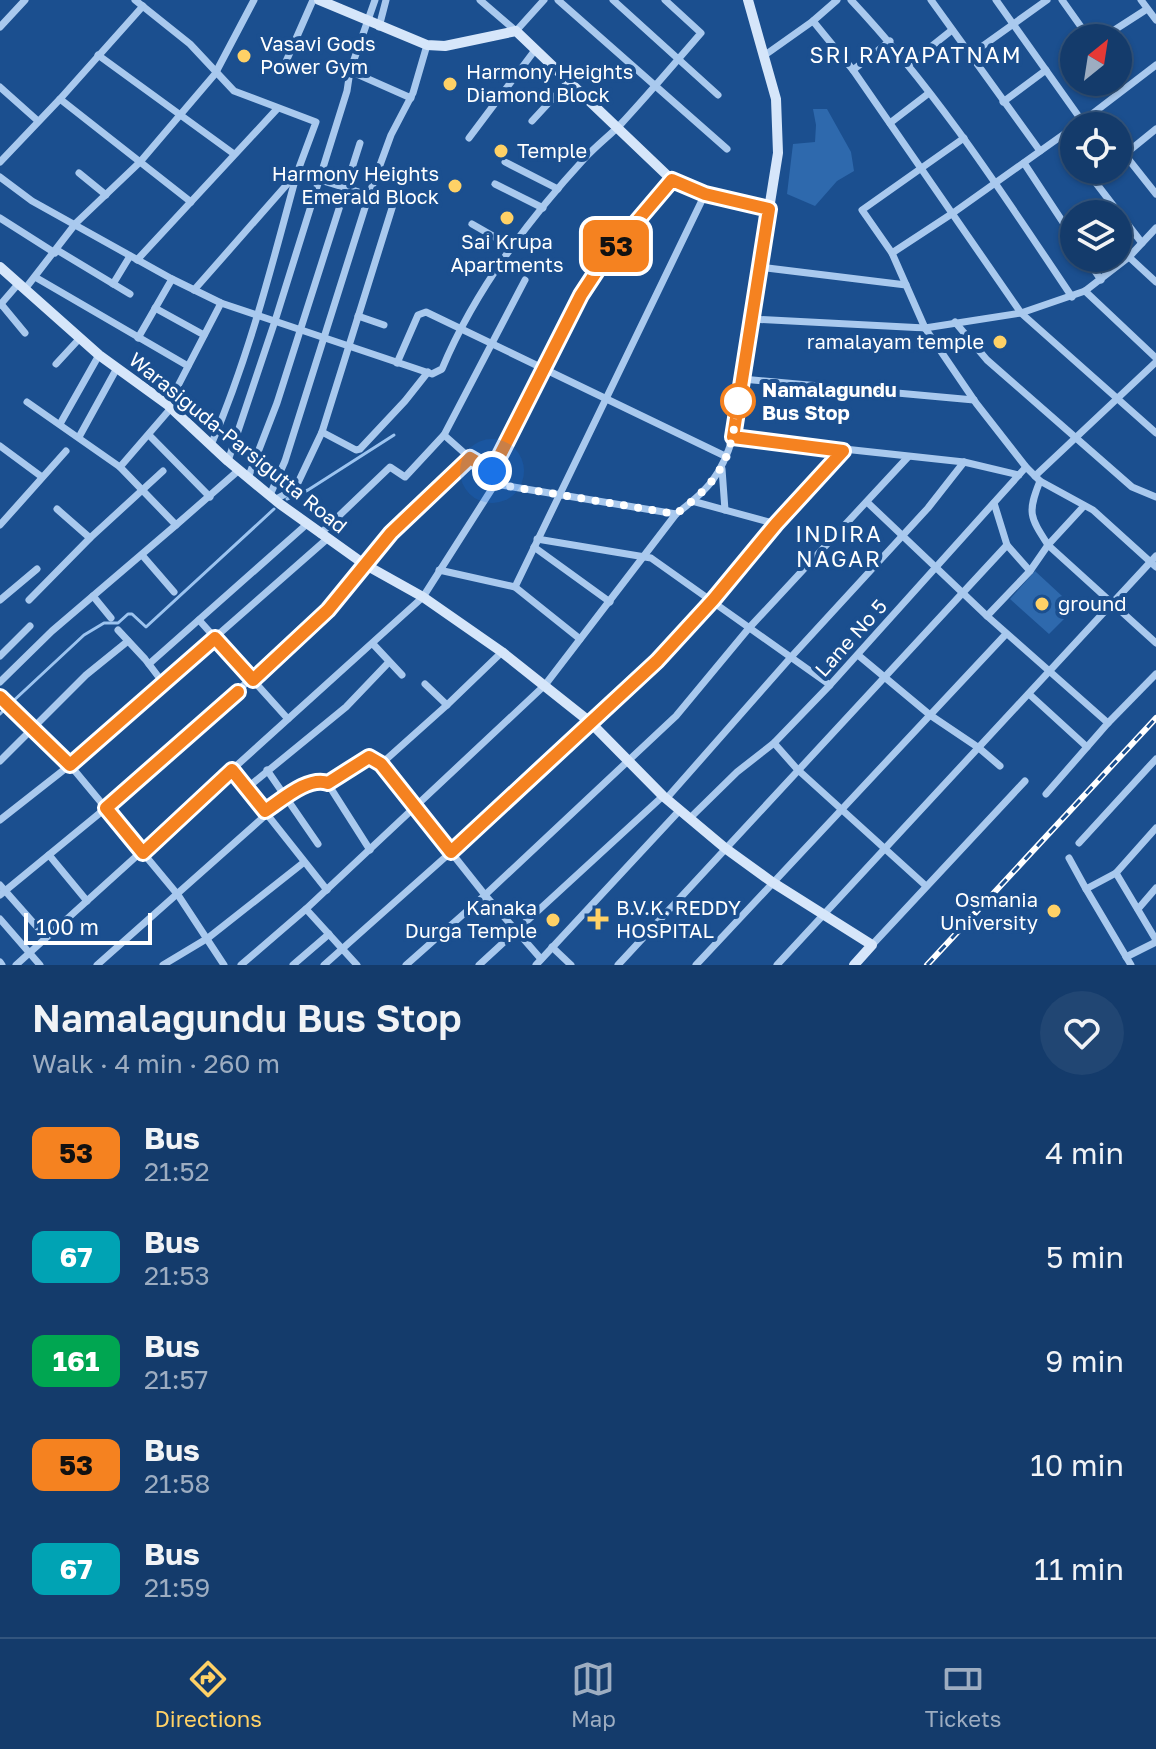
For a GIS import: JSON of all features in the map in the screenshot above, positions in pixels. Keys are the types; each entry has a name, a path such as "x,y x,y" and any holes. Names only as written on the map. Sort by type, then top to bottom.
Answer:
{"street":[{"path":"0,27 25,0"},
{"path":"25,333 0,304 35,277 76,223 140,162 181,115 215,74 254,0"},
{"path":"284,66 313,0"},
{"path":"319,0 427,45 445,46 516,31 544,0"},
{"path":"228,461 375,0"},
{"path":"379,27 386,0"},
{"path":"480,0 672,180 705,194 769,209"},
{"path":"558,0 727,149"},
{"path":"613,0 718,95"},
{"path":"0,177 32,201 221,303 432,374 442,369 458,330 496,267 558,189 656,86 701,33 665,0"},
{"path":"241,965 415,809 545,685 676,514 703,494 722,469 733,437 778,153 776,99 748,0"},
{"path":"765,55 837,0"},
{"path":"851,0 890,41 964,138 1072,297"},
{"path":"931,0 1040,151"},
{"path":"996,0 1046,70 1070,112"},
{"path":"970,55 1047,0"},
{"path":"1141,0 1156,20"},
{"path":"1065,1 1080,24"},
{"path":"0,162 60,99 139,3 190,44 234,91 316,122 297,173 258,316 231,398 211,445"},
{"path":"1124,24 1147,9"},
{"path":"813,21 853,70 1021,313 1156,433"},
{"path":"908,65 952,30"},
{"path":"853,70 890,41"},
{"path":"273,497 369,195 391,135 411,98 427,45"},
{"path":"469,138 535,50"},
{"path":"98,55 234,154"},
{"path":"1132,79 1156,65"},
{"path":"1003,102 1046,70"},
{"path":"350,71 411,98"},
{"path":"532,121 568,82"},
{"path":"0,87 38,121"},
{"path":"890,123 929,93"},
{"path":"1096,112 1111,96"},
{"path":"60,99 191,202"},
{"path":"113,284 134,258 277,109"},
{"path":"1132,148 1156,129"},
{"path":"777,965 1154,562 1093,510 1038,479 1026,467 974,400 925,328 892,253 862,210 964,138"},
{"path":"892,253 1060,138"},
{"path":"0,682 176,525 244,474 277,403 360,143"},
{"path":"505,162 558,189"},
{"path":"1024,163 1060,218"},
{"path":"1132,165 1156,194"},
{"path":"79,173 106,195"},
{"path":"297,173 369,195"},
{"path":"194,290 297,173"},
{"path":"16,965 423,597 495,484 492,471 581,295 604,260 672,180"},
{"path":"495,184 543,208"},
{"path":"1097,184 1142,243"},
{"path":"515,587 705,194"},
{"path":"273,497 295,489 322,432 393,205"},
{"path":"0,218 130,294"},
{"path":"472,224 512,247"},
{"path":"1132,254 1156,228"},
{"path":"1132,260 1156,282"},
{"name":"Warasiguda-Parsigutta Road","path":"0,267 99,355 169,406 228,461 307,524 364,564 423,597 502,652 590,722 664,797 725,848 772,882 872,945"},
{"path":"759,267 906,285"},
{"path":"1096,272 1101,280"},
{"path":"751,319 925,328 1021,313 1072,297 1111,272"},
{"path":"35,277 188,366"},
{"path":"138,338 172,279"},
{"path":"0,820 70,765 215,638 324,536 390,467 405,477 444,435 525,280"},
{"path":"1085,291 1156,360 1075,436 1038,479 1030,506 1035,525 1048,545 1156,643"},
{"path":"120,467 149,435 169,406 221,303"},
{"path":"155,308 204,335"},
{"path":"397,363 420,313 426,312 605,401 727,457"},
{"path":"358,316 384,325"},
{"path":"955,322 987,360 1132,487 1156,497"},
{"path":"56,364 80,338"},
{"path":"60,424 99,355"},
{"path":"79,437 117,368"},
{"path":"322,432 356,450 360,449 428,372"},
{"path":"742,379 974,400"},
{"path":"27,402 120,467 176,525"},
{"path":"149,435 210,497"},
{"path":"444,435 470,458 492,471"},
{"path":"733,437 964,462 1019,475"},
{"path":"0,446 42,477"},
{"path":"0,525 66,451"},
{"path":"324,965 657,661 843,451"},
{"path":"406,965 676,716 749,628 908,457"},
{"path":"46,937 2,890 106,808 253,680 328,610 391,533 470,458"},
{"path":"479,965 664,797 928,508 964,462"},
{"name":"Lane No 5","path":"689,819 737,772 774,743 830,685 1026,467"},
{"path":"722,469 725,510"},
{"path":"29,600 163,471"},
{"path":"495,484 676,514"},
{"path":"692,501 776,524"},
{"path":"867,502 1006,634 1108,723"},
{"path":"994,503 1007,545 1030,571"},
{"path":"987,616 1030,571 1048,545 1084,506"},
{"path":"0,507 10,514"},
{"path":"57,509 90,538"},
{"path":"149,664 307,524"},
{"path":"536,543 645,557 713,600 830,685"},
{"path":"536,543 610,602"},
{"path":"618,965 1007,545"},
{"path":"142,555 174,592"},
{"path":"2,595 37,569"},
{"path":"439,570 515,587 580,639"},
{"path":"93,596 111,618"},
{"path":"199,620 288,719"},
{"path":"0,656 30,626"},
{"path":"118,630 164,684"},
{"path":"696,965 1006,634"},
{"path":"0,761 86,675 128,641"},
{"path":"373,644 402,675"},
{"path":"381,764 502,652"},
{"path":"858,655 930,715 1000,766"},
{"path":"247,788 346,707 389,662"},
{"path":"1046,794 1156,674"},
{"path":"425,684 447,705"},
{"path":"1029,694 1087,747"},
{"path":"0,697 70,765 106,808 178,895 224,965"},
{"path":"774,743 797,769 926,886"},
{"path":"328,783 369,757 381,764 539,962 679,811"},
{"path":"1079,843 1156,759"},
{"path":"232,770 327,890"},
{"path":"267,770 318,844"},
{"path":"97,965 266,813 311,782 321,780 328,783"},
{"path":"854,965 1025,781"},
{"path":"328,783 370,850"},
{"path":"1086,889 1116,873 1156,828"},
{"path":"49,855 87,901"},
{"path":"1069,858 1128,961 1156,941 1116,873"},
{"path":"163,965 208,938 303,863"},
{"path":"1138,909 1156,888"},
{"path":"306,909 357,965"},
{"path":"0,919 40,965"},
{"path":"293,965 329,934"},
{"path":"552,947 571,965"}],"shaded area":[{"path":"813,109 827,109 851,152 854,171 837,181 815,206 787,194 793,144 815,142"},
{"name":"ground","path":"1035,571 1075,608 1049,634 1010,599"}],"waterway":[{"path":"287,499 308,490 394,435"},
{"path":"10,704 84,635 104,623 118,623 132,614 146,627 274,509"},
{"path":"0,714 5,709"}],"railway":[{"path":"927,965 1156,718"}],"bus line":[{"name":"53","path":"0,697 70,765 215,638 253,680 328,610 391,533 470,458 492,471 581,295 604,260 672,180 705,194 769,209 733,437 843,451 657,661 451,852 381,764 369,757 328,783 321,780 311,782 265,811 232,770 143,853 106,808 238,692"}],"place":[{"name":"Vasavi Gods Power Gym","path":"244,56"},
{"name":"Harmony Heights Diamond Block","path":"450,84"},
{"name":"Temple","path":"501,151"},
{"name":"Harmony Heights Emerald Block","path":"455,186"},
{"name":"Sai Krupa Apartments","path":"507,218"},
{"name":"ramalayam temple","path":"1000,342"},
{"name":"Namalagundu Bus Stop","path":"738,401"},
{"name":"ground","path":"1042,604"},
{"name":"Osmania University","path":"1054,911"},
{"name":"B.V.K. REDDY HOSPITAL","path":"598,919"},
{"name":"Kanaka Durga Temple","path":"553,920"}],"district":[{"name":"SRI RAYAPATNAM","path":"916,55"},
{"name":"INDIRA NAGAR","path":"839,546"}],"route":[{"path":"492,471 495,484 676,514 703,494 722,469 733,437 738,401"}]}
